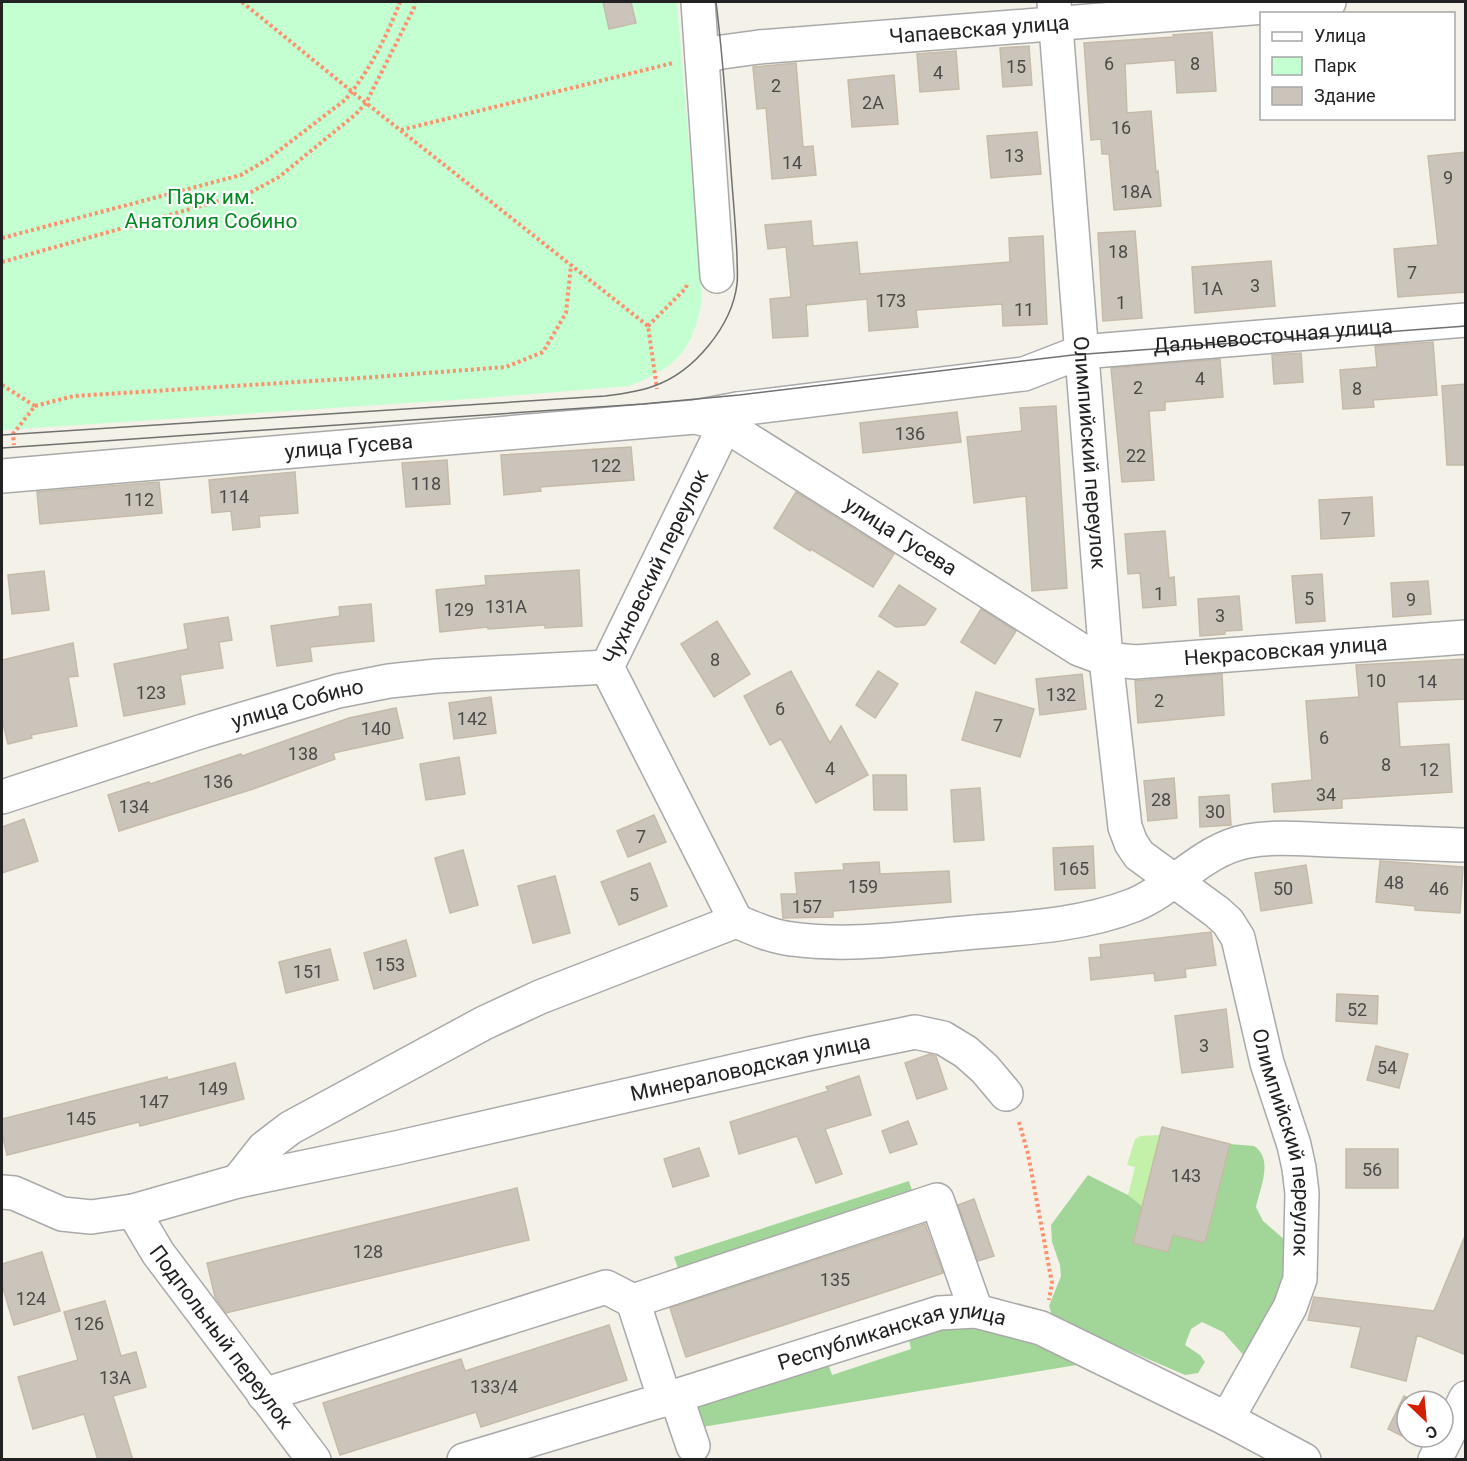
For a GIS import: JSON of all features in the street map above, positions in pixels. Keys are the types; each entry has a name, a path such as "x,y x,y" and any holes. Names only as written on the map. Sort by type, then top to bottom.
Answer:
{"street":[{"path":"698,2 717,276"},
{"name":"Чапаевская улица","path":"702,57 759,47 1055,12 1329,2"},
{"name":"Олимпийский переулок","path":"1055,12 1106,659 1125,827 1139,855 1228,921 1238,938 1267,1063 1294,1145 1302,1194 1298,1289 1227,1419"},
{"name":"Дальневосточная улица","path":"1081,352 1466,320"},
{"name":"улица Гусева","path":"9,475 661,419 720,417 1024,374 1081,352"},
{"name":"улица Гусева","path":"720,417 1079,649 1106,659"},
{"name":"Чухновский переулок","path":"720,417 607,667 736,921"},
{"name":"Некрасовская улица","path":"1106,659 1135,662 1466,637"},
{"name":"улица Собино","path":"2,797 203,731 338,691 389,681 437,676 607,667"},
{"path":"238,1181 264,1148 290,1128 484,1023 540,997 736,921 789,939 822,942 870,942 1063,924 1107,916 1139,903 1207,856 1227,846 1249,841 1281,838 1461,845"},
{"name":"Минераловодская улица","path":"2,1192 14,1193 62,1214 91,1217 134,1211 238,1181 915,1032 943,1038 966,1052 985,1069 1006,1094"},
{"path":"633,1301 937,1200 976,1311"},
{"name":"Подпольный переулок","path":"134,1211 158,1253 314,1460"},
{"path":"264,1395 606,1287 633,1301 671,1398 693,1446"},
{"name":"Республиканская улица","path":"464,1460 671,1398 939,1313 976,1311 1041,1328 1227,1419 1304,1460"},
{"path":"1435,1460 1466,1398"}],"path":[{"path":"243,2 366,103 648,326 661,419"},
{"path":"2,238 241,175 268,159 345,100 367,71 400,2"},
{"path":"2,262 251,192 279,177 356,114 366,103 415,2"},
{"path":"400,130 702,57"},
{"path":"9,475 14,434 35,406 74,396 506,367 543,352 566,314 571,265"},
{"path":"2,385 35,406"},
{"path":"1006,1094 1018,1119 1028,1154 1052,1284 1041,1328"}],"green space":[{"name":"Парк им. Анатолия Собино","path":"2,2 677,2 702,298 694,331 681,354 672,363 646,379 629,386 484,398 2,430"},
{"path":"1160,1135 1142,1206 1128,1195 1135,1167 1127,1165 1135,1139 1140,1136"},
{"path":"1230,1144 1254,1146 1263,1158 1264,1174 1256,1207 1263,1221 1285,1240 1291,1279 1245,1357 1223,1332 1202,1322 1191,1329 1185,1345 1200,1355 1205,1362 1198,1373 1185,1375 1053,1318 1049,1306 1061,1276 1060,1265 1052,1242 1051,1225 1088,1175 1128,1195 1142,1206 1133,1243 1168,1251 1173,1235 1205,1242"},
{"path":"909,1181 914,1197 680,1274 674,1257"},
{"path":"939,1325 1037,1337 1089,1363 696,1428 688,1405 827,1360 832,1375 911,1349 908,1335"}],"building":[{"path":"603,2 631,2 636,23 609,29"},
{"path":"1212,32 1216,91 1177,93 1175,60 1125,64 1127,113 1151,111 1161,206 1114,210 1109,154 1102,154 1101,139 1091,140 1084,43"},
{"path":"1029,46 1032,85 1003,87 1000,48"},
{"path":"956,51 959,89 920,92 917,54"},
{"path":"796,63 803,147 813,146 816,175 772,179 766,108 757,109 753,67"},
{"path":"894,75 898,124 852,127 848,80"},
{"path":"1037,132 1041,174 991,178 987,136"},
{"path":"1466,152 1466,292 1398,297 1394,249 1438,245 1428,156"},
{"path":"811,221 813,246 857,242 860,274 1010,262 1009,238 1043,236 1047,324 1003,326 1002,304 916,310 918,327 869,331 867,299 806,305 808,336 773,338 770,299 791,297 786,247 768,249 765,225"},
{"path":"1135,231 1142,318 1103,321 1098,233"},
{"path":"1271,261 1275,306 1195,313 1192,267"},
{"path":"1433,342 1437,395 1373,400 1374,407 1343,409 1340,370 1377,367 1375,346"},
{"path":"1301,353 1303,382 1274,384 1272,355"},
{"path":"1220,359 1223,397 1165,402 1165,410 1149,411 1154,480 1122,482 1111,368"},
{"path":"1466,384 1466,465 1447,465 1442,386"},
{"path":"1056,406 1067,588 1032,591 1026,496 974,503 967,437 1022,431 1020,408"},
{"path":"957,412 961,442 863,453 860,423"},
{"path":"631,447 634,480 540,487 541,491 504,495 501,455"},
{"path":"447,460 450,504 406,507 402,463"},
{"path":"295,472 298,513 259,516 260,527 233,530 231,511 212,513 209,480"},
{"path":"159,482 162,513 40,524 37,492"},
{"path":"796,492 894,554 873,587 774,528"},
{"path":"1372,497 1374,536 1321,539 1319,500"},
{"path":"1165,531 1169,578 1174,577 1176,605 1143,608 1140,573 1128,574 1125,534"},
{"path":"579,570 582,626 545,628 545,625 488,629 488,627 440,632 436,590 486,585 485,576"},
{"path":"44,571 49,610 12,614 8,575"},
{"path":"1322,574 1325,621 1296,623 1292,576"},
{"path":"1428,581 1431,614 1393,617 1391,583"},
{"path":"899,585 936,609 925,625 896,627 879,616"},
{"path":"1239,596 1242,630 1200,636 1198,599"},
{"path":"371,604 374,641 310,647 312,661 277,666 271,626 340,616 339,607"},
{"path":"981,609 1016,631 995,664 961,642"},
{"path":"228,617 232,640 219,642 223,668 180,675 185,704 124,716 114,664 188,649 184,624"},
{"path":"717,621 750,674 714,697 681,644"},
{"path":"73,643 78,676 68,677 77,726 31,735 32,738 8,744 2,719 2,660"},
{"path":"1466,659 1466,699 1397,702 1400,747 1449,744 1452,792 1342,799 1342,808 1274,812 1272,784 1312,780 1306,701 1359,697 1356,665"},
{"path":"791,671 830,743 841,726 868,775 816,803 781,739 770,745 744,696"},
{"path":"878,671 898,684 875,718 856,705"},
{"path":"1082,674 1086,709 1040,715 1036,679"},
{"path":"1222,674 1224,715 1138,723 1135,681"},
{"path":"976,692 1034,709 1020,757 962,740"},
{"path":"491,697 496,733 454,739 449,703"},
{"path":"396,708 403,738 333,753 335,759 253,789 119,831 108,795 149,782 150,784 241,754 242,756 349,718"},
{"path":"459,757 465,794 426,800 420,764"},
{"path":"873,775 906,775 907,810 874,810"},
{"path":"1174,778 1177,818 1148,821 1144,781"},
{"path":"980,788 984,840 954,842 951,790"},
{"path":"1229,795 1231,825 1200,827 1199,797"},
{"path":"654,815 666,842 628,857 617,831"},
{"path":"24,819 38,861 2,873 2,827"},
{"path":"1093,846 1095,888 1055,890 1053,848"},
{"path":"463,850 478,905 450,913 435,858"},
{"path":"1380,861 1463,867 1460,913 1415,910 1415,906 1376,902"},
{"path":"879,862 880,874 949,871 951,902 833,911 833,917 783,918 781,894 797,894 795,873 844,870 843,864"},
{"path":"650,863 667,906 619,925 601,882"},
{"path":"1306,865 1312,903 1261,911 1255,873"},
{"path":"555,876 570,933 533,943 518,886"},
{"path":"1211,932 1216,965 1185,969 1186,977 1155,981 1154,973 1091,980 1089,958 1101,957 1100,945"},
{"path":"406,940 416,976 374,989 364,953"},
{"path":"330,949 338,980 286,993 279,962"},
{"path":"1337,994 1378,996 1377,1024 1336,1021"},
{"path":"1226,1009 1233,1067 1182,1073 1175,1016"},
{"path":"1376,1046 1408,1054 1399,1088 1367,1080"},
{"path":"930,1054 936,1056 947,1089 917,1099 905,1063"},
{"path":"235,1063 244,1099 140,1126 139,1122 7,1155 2,1133 2,1119 167,1077 168,1080"},
{"path":"859,1076 871,1115 825,1129 842,1174 816,1183 797,1136 739,1154 730,1122 828,1091 826,1087"},
{"path":"908,1121 917,1144 890,1153 882,1131"},
{"path":"1162,1127 1230,1144 1205,1243 1173,1235 1168,1252 1133,1243"},
{"path":"699,1148 709,1176 673,1187 664,1159"},
{"path":"1346,1149 1398,1149 1398,1188 1346,1188"},
{"path":"517,1188 529,1240 226,1313 215,1297 207,1263"},
{"path":"974,1199 994,1256 978,1261 958,1205"},
{"path":"925,1224 943,1273 686,1357 670,1308"},
{"path":"1465,1236 1466,1355 1417,1335 1406,1381 1351,1367 1361,1327 1308,1320 1314,1297 1434,1311"},
{"path":"42,1252 60,1311 14,1325 2,1285 2,1264"},
{"path":"105,1301 121,1356 136,1352 146,1387 113,1396 133,1460 98,1460 84,1414 33,1429 18,1377 78,1360 64,1312"},
{"path":"609,1325 627,1380 481,1427 476,1412 340,1455 323,1403 461,1359 465,1371"},
{"path":"1395,1415 1395,1432 1388,1429"}],"tram line":[{"path":"2,435 605,396 642,390 669,379 697,359 709,346 728,316 737,284 725,86 716,2"},
{"path":"2,448 643,404 739,395 1073,355 1466,326"}]}
